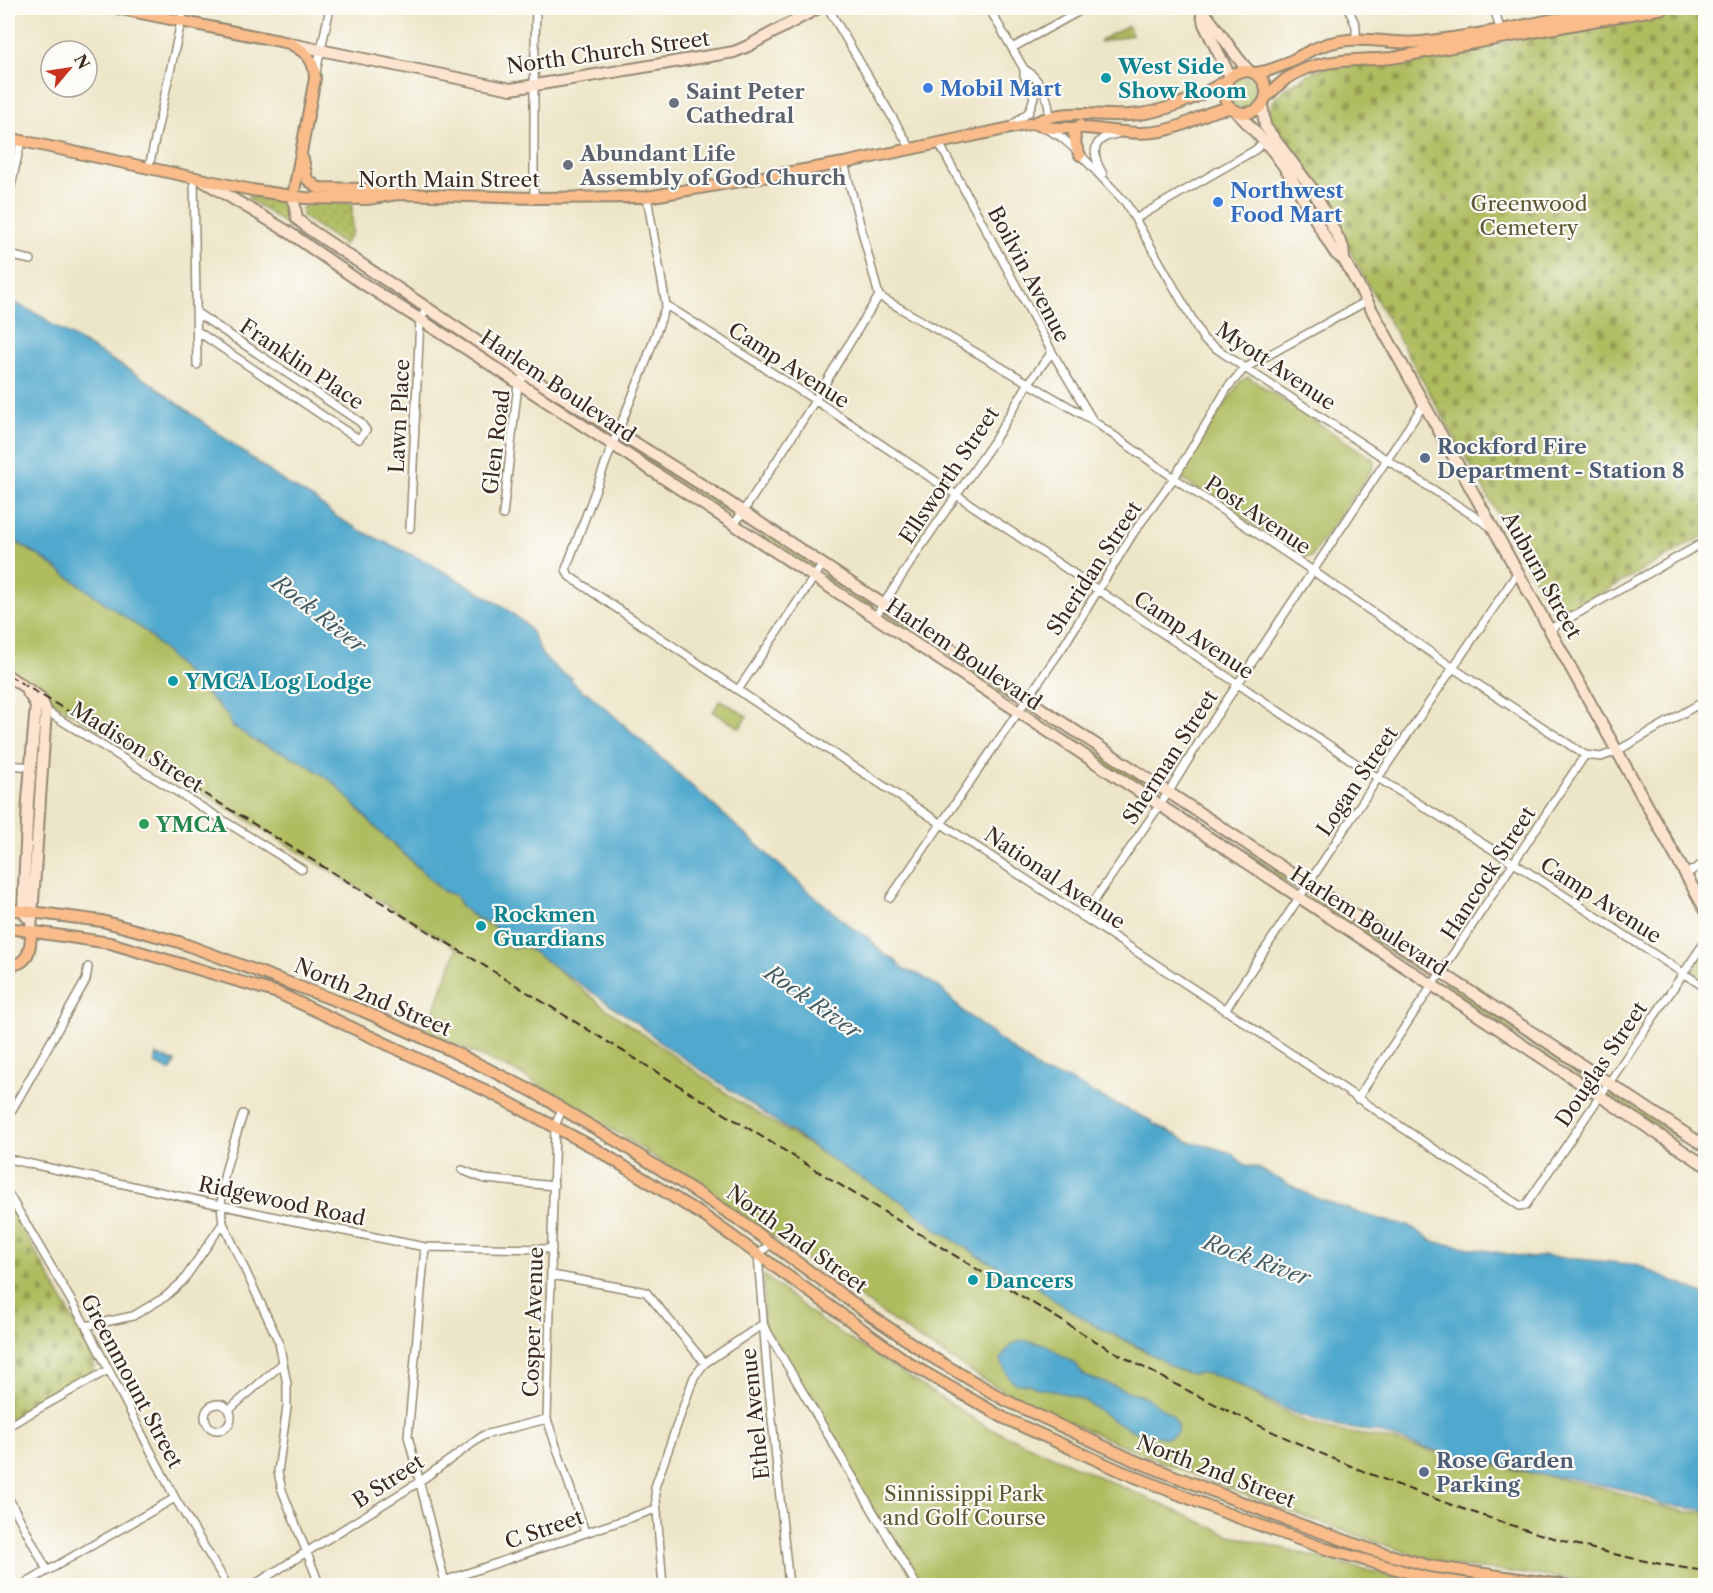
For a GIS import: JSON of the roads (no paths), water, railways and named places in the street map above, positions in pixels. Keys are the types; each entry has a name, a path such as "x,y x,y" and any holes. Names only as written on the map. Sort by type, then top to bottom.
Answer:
{"main road":[{"name":"North Church Street","path":"116,8 289,43 310,57 314,66 315,78"},
{"path":"1610,8 1576,10 1500,29 1419,42 1338,41 1317,47 1276,69 1252,72 1242,70 1228,78 1224,96 1234,109 1250,112 1287,78 1319,64 1401,56 1664,8"},
{"path":"1252,72 1265,84 1264,101"},
{"path":"293,196 315,78"},
{"name":"North Main Street","path":"1038,125 1049,115 1145,114 1198,97 1228,78"},
{"name":"North Main Street","path":"8,138 195,178 293,196 367,199 397,194 534,198 647,197 844,164 1008,127 1038,125 1124,133 1158,132 1179,126 1207,112 1234,109"},
{"path":"1080,154 1074,140 1077,128 1093,120 1127,115"},
{"path":"301,144 304,170 311,184 318,188 365,189 397,194"},
{"name":"North 2nd Street","path":"8,909 50,933 110,943 278,993 481,1088 591,1146 704,1216 912,1365 1004,1418 1091,1458 1226,1513 1326,1549 1428,1578 1483,1586"},
{"path":"8,934 29,919"},
{"path":"8,964 18,964 26,958 31,944 29,919"},
{"name":"North 2nd Street","path":"8,928 29,919 102,921 179,942 361,1010 532,1090 735,1217 930,1356 1003,1399 1133,1460 1287,1520 1372,1550 1429,1566 1570,1586"}],"street":[{"path":"149,167 184,8"},
{"path":"315,78 330,8"},
{"path":"534,198 537,8"},
{"name":"North Church Street","path":"289,43 511,89 734,52 818,8"},
{"path":"828,8 911,149"},
{"path":"988,8 1024,69 1024,75 1033,92 1034,101 1026,116 1008,127"},
{"path":"1012,48 1085,8"},
{"path":"1201,8 1234,55 1252,72"},
{"path":"1201,8 1204,24 1228,78"},
{"path":"1348,8 1356,26 1356,40"},
{"path":"1494,8 1500,29"},
{"path":"1024,69 1032,73 1043,91 1048,102 1049,115"},
{"name":"Auburn Street","path":"1264,101 1265,126 1313,190 1343,247 1344,260"},
{"name":"Auburn Street","path":"1234,109 1288,172 1330,245 1344,260 1706,910"},
{"name":"Myott Avenue","path":"1038,125 1061,137 1126,203 1200,335 1245,368 1494,529"},
{"path":"1109,184 1098,166 1095,150 1106,137 1124,133"},
{"path":"8,200 21,141"},
{"path":"1135,219 1255,150 1264,142"},
{"name":"Boilvin Avenue","path":"939,143 1052,352 1092,420"},
{"path":"734,525 879,296 844,164"},
{"path":"195,178 197,365"},
{"name":"Harlem Boulevard","path":"195,178 287,231 356,279 875,617 1017,713 1706,1166"},
{"path":"287,231 297,219 293,196"},
{"path":"612,446 666,305 647,197"},
{"name":"Harlem Boulevard","path":"297,219 526,374 884,604 1706,1148"},
{"path":"8,255 31,260"},
{"name":"Post Avenue","path":"879,296 1092,420 1453,668 1585,755"},
{"name":"Sheridan Street","path":"890,898 1063,647 1134,532 1174,478 1235,377 1245,368 1367,301"},
{"name":"Camp Avenue","path":"666,305 815,400 1378,778 1706,988"},
{"name":"Lawn Place","path":"410,528 420,320 427,308"},
{"name":"Franklin Place","path":"197,314 360,422 366,430 359,439 197,331"},
{"name":"Ellsworth Street","path":"875,617 994,441 1028,384 1052,352"},
{"name":"Glen Road","path":"503,515 518,384 526,374"},
{"name":"Sherman Street","path":"1083,917 1168,793 1424,404"},
{"name":"National Avenue","path":"612,446 566,569 569,576 738,690 1523,1207"},
{"path":"1550,629 1706,541"},
{"path":"738,690 823,564"},
{"name":"Logan Street","path":"1225,1010 1378,778 1518,572"},
{"path":"8,676 41,698 46,711 44,768 29,919"},
{"path":"21,683 36,705 31,766 29,919"},
{"path":"1585,755 1601,757 1617,751 1706,700"},
{"name":"Madison Street","path":"46,711 302,869"},
{"name":"Hancock Street","path":"1357,1099 1585,755"},
{"path":"8,765 44,768"},
{"path":"1686,874 1706,862"},
{"name":"Douglas Street","path":"1523,1207 1706,939"},
{"path":"8,1117 86,980 88,967"},
{"name":"Cosper Avenue","path":"562,1109 555,1126 547,1419 585,1532"},
{"path":"243,1114 222,1178 223,1222 279,1342 287,1384 287,1407 278,1472 282,1490 320,1586"},
{"name":"Ridgewood Road","path":"8,1160 425,1247 552,1249"},
{"path":"462,1170 485,1179 554,1186"},
{"name":"Greenmount Street","path":"8,1193 86,1326 175,1498 228,1586"},
{"path":"86,1326 132,1316 165,1297 183,1281 223,1222"},
{"path":"759,1256 771,1243"},
{"path":"425,1247 408,1436 445,1583"},
{"name":"Ethel Avenue","path":"759,1256 763,1324 789,1586"},
{"path":"552,1275 646,1292 705,1363"},
{"path":"663,1586 656,1487 694,1377 705,1363 763,1324 917,1586"},
{"path":"230,1410 283,1363"},
{"path":"8,1426 108,1370"},
{"name":"B Street","path":"252,1586 419,1482 484,1435 547,1419"},
{"path":"8,1497 47,1570"},
{"path":"21,1586 175,1498"},
{"name":"C Street","path":"445,1583 656,1509"}],"water":[{"name":"Rock River","path":"8,300 43,317 149,382 284,482 314,499 335,516 429,563 503,606 524,623 532,633 542,655 560,672 572,678 571,680 584,693 586,692 603,706 807,890 852,928 869,938 884,955 893,958 904,970 918,974 940,988 965,1013 1044,1074 1073,1082 1192,1143 1231,1153 1245,1165 1256,1167 1311,1196 1359,1213 1408,1225 1434,1242 1531,1258 1544,1256 1631,1264 1705,1295 1705,1510 1663,1505 1626,1490 1569,1478 1546,1476 1422,1447 1377,1432 1340,1427 1294,1413 1225,1378 1203,1373 1191,1374 1176,1369 1141,1348 1094,1325 1035,1285 984,1259 939,1231 901,1201 846,1169 664,1045 637,1023 526,947 512,947 507,944 494,926 473,916 462,907 455,895 443,891 382,834 333,782 300,760 255,741 235,727 233,728 228,716 146,632 38,555 8,537"},
{"path":"157,1055 175,1062 171,1071 154,1064"},
{"path":"1021,1340 1046,1345 1075,1364 1085,1376 1147,1398 1172,1415 1178,1425 1177,1432 1168,1438 1138,1433 1116,1422 1083,1400 1047,1389 1038,1389 1029,1384 1016,1384 1010,1379 1001,1358 1009,1347"}],"railway":[{"path":"8,675 1006,1287 1097,1342 1169,1381 1297,1443 1472,1512 1588,1548 1676,1567 1706,1571"}],"place":[{"name":"West Side Show Room","path":"1106,78"},
{"name":"Mobil Mart","path":"928,88"},
{"name":"Saint Peter Cathedral","path":"674,103"},
{"name":"Abundant Life Assembly of God Church","path":"568,165"},
{"name":"Northwest Food Mart","path":"1218,202"},
{"name":"Rockford Fire Department - Station 8","path":"1425,458"},
{"name":"YMCA Log Lodge","path":"173,681"},
{"name":"YMCA","path":"144,824"},
{"name":"Rockmen Guardians","path":"481,926"},
{"name":"Dancers","path":"973,1280"},
{"name":"Rose Garden Parking","path":"1424,1472"}],"park label":[{"name":"Greenwood Cemetery","path":"1529,215"},
{"name":"Sinnissippi Park and Golf Course","path":"964,1505"}]}
